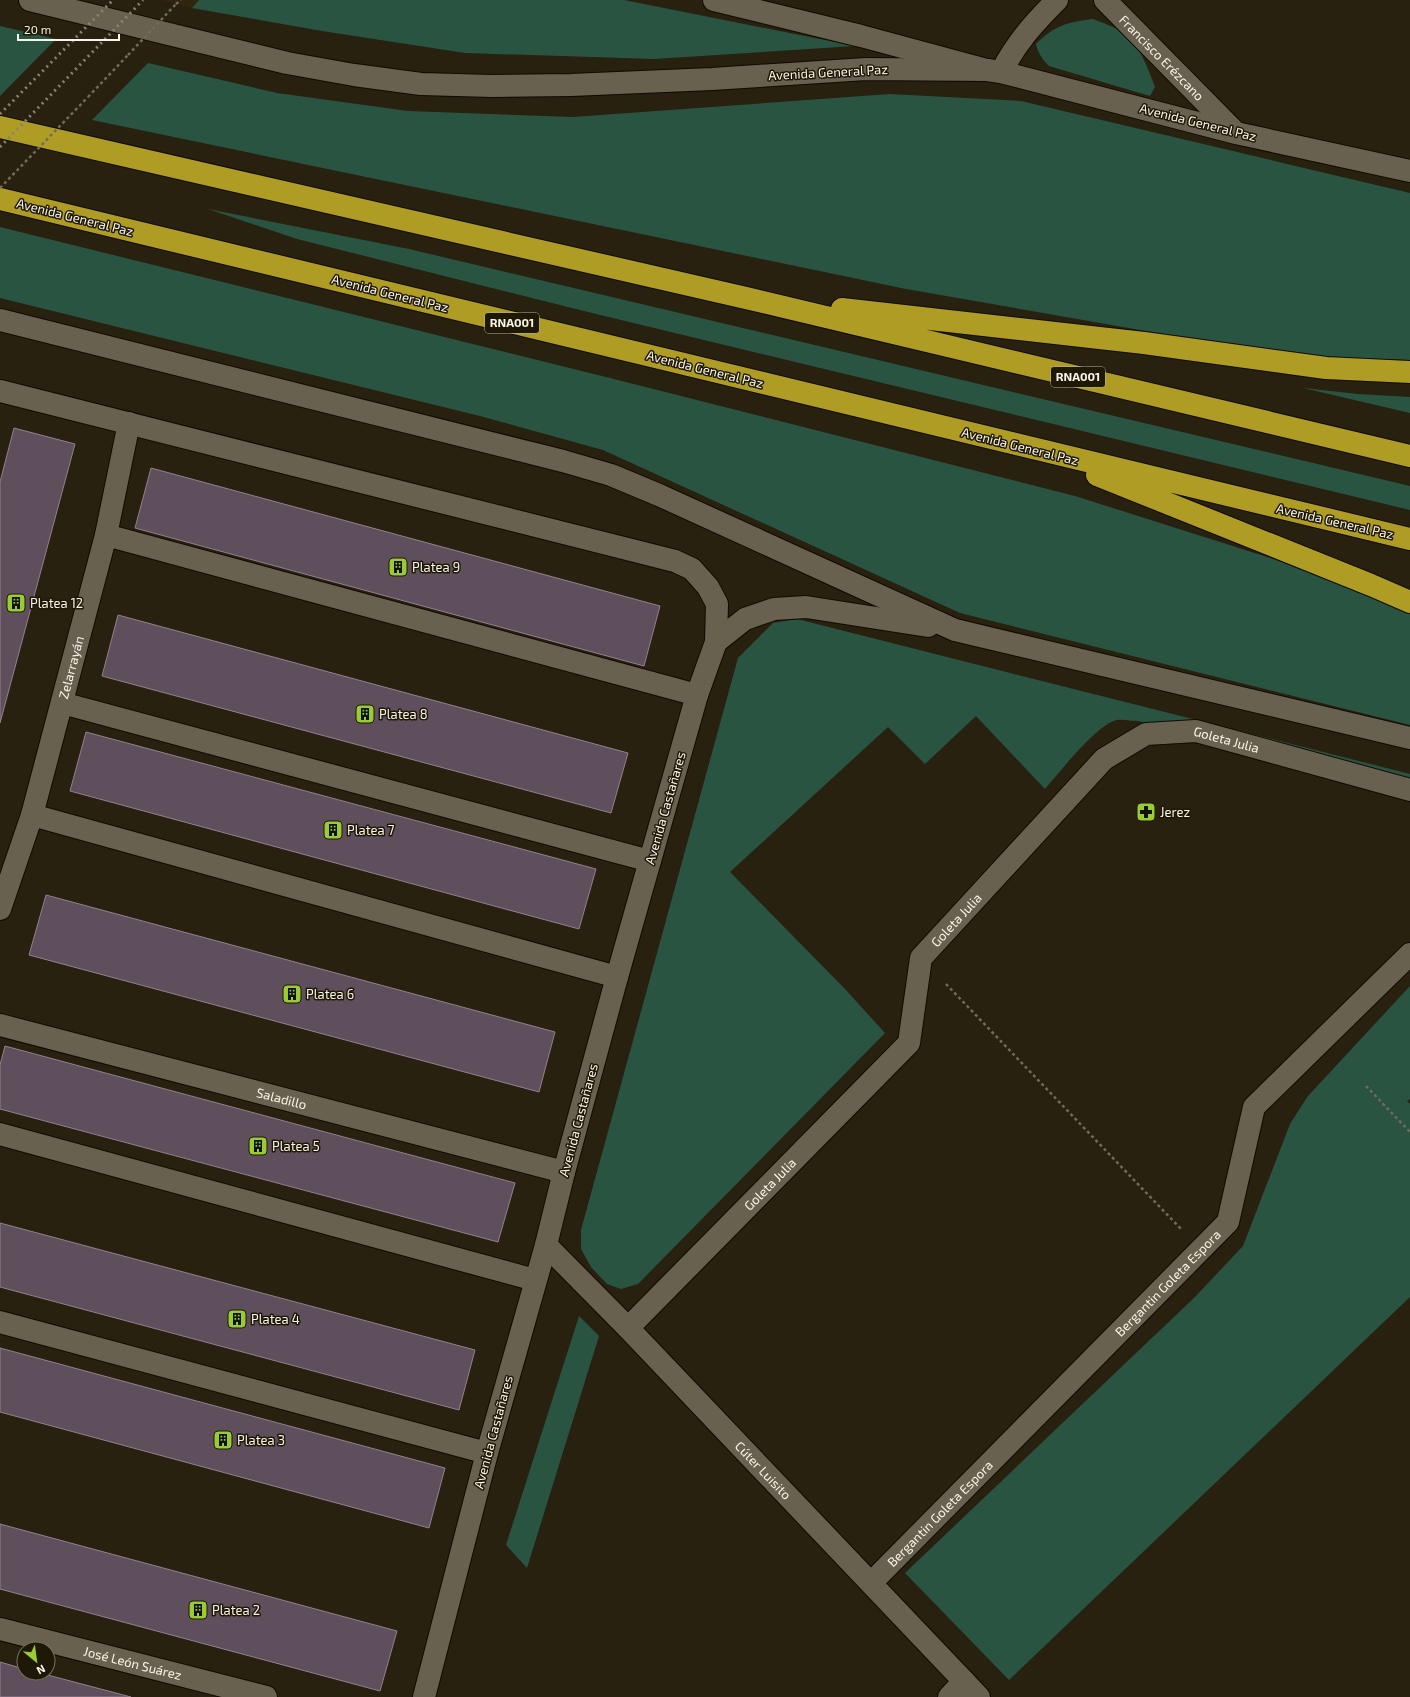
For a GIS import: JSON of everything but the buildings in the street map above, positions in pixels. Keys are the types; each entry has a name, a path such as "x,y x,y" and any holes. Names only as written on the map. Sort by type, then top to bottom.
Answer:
{"highway":[{"name":"RNA001","path":"0,128 746,298 1410,456"},
{"name":"Avenida General Paz","path":"0,198 1410,539"},
{"path":"746,298 1144,343 1326,368 1410,372"},
{"path":"1025,447 1371,585 1410,602"}],"street":[{"name":"Avenida General Paz","path":"30,0 287,63 354,75 421,84 492,86 571,85 712,79 866,69 994,71"},
{"name":"Avenida General Paz","path":"714,0 861,36 1236,133 1410,171"},
{"path":"994,71 1012,52 1028,29 1057,0"},
{"name":"Francisco Erézcano","path":"1105,0 1236,133"},
{"path":"0,320 563,461 611,475 659,494 955,630"},
{"path":"1,396 129,423"},
{"name":"Zelarrayán","path":"0,909 32,815 62,704 106,535 129,423"},
{"name":"Avenida Castañares","path":"129,423 675,561 692,569 708,587 717,604 716,642 697,694 616,977 546,1245 487,1453 424,1697"},
{"path":"106,535 697,694"},
{"path":"716,642 745,619 774,609 806,607 955,630 1410,738"},
{"path":"62,704 650,861"},
{"name":"Goleta Julia","path":"628,1328 909,1043 921,958 1104,759 1146,734 1196,732 1410,790"},
{"path":"32,815 616,977"},
{"name":"Bergantin Goleta Espora","path":"871,1583 1228,1222 1254,1107 1410,954"},
{"name":"Saladillo","path":"0,1025 564,1172"},
{"path":"0,1134 535,1280"},
{"name":"Cúter Luisito","path":"546,1245 628,1328 979,1697"},
{"path":"0,1322 487,1453"},
{"name":"José León Suárez","path":"0,1629 266,1697"},
{"path":"949,1697 964,1681"}],"path":[{"path":"0,188 181,0"},
{"path":"921,958 1201,1249"},
{"path":"1366,1086 1410,1132"}],"shaded area":[{"path":"161,0 199,0 192,8"}],"green space":[{"path":"199,0 624,0 855,46 654,59 465,53 322,31 192,8"},
{"path":"1093,19 1128,35 1135,43 1145,62 1155,87 1150,96 1049,66 1042,58 1036,44 1049,33 1068,23"},
{"path":"0,26 56,39 0,96"},
{"path":"148,63 277,93 408,111 573,117 890,94 1021,101 1410,193 1410,360 1340,358 1220,344 906,289 92,120"},
{"path":"208,209 409,249 1410,486 1410,510 588,312 297,239"},
{"path":"0,227 606,377 1075,496 1302,568 1410,611 1410,725 960,613 603,450 480,416 0,298"},
{"path":"1303,388 1358,394 1410,397 1410,413"},
{"path":"797,619 1410,774 1410,790 1138,721 1122,720 1109,723 1100,730 1079,750 1045,789 976,716 925,764 888,727 730,872 845,989 885,1033 638,1284 621,1289 607,1284 591,1267 581,1249 581,1230 738,658 773,623"},
{"path":"1410,986 1410,1099 1407,1101 1410,1104 1410,1297 1009,1680 905,1573 1195,1297 1243,1246 1290,1124 1308,1096"},
{"path":"579,1316 599,1336 527,1568 506,1545"}],"railway":[{"path":"0,114 113,0"},
{"path":"0,147 143,0"}],"place":[{"name":"Platea 9","path":"398,567"},
{"name":"Platea 12","path":"16,603"},
{"name":"Platea 8","path":"365,714"},
{"name":"Jerez","path":"1146,812"},
{"name":"Platea 7","path":"333,830"},
{"name":"Platea 6","path":"292,994"},
{"name":"Platea 5","path":"258,1146"},
{"name":"Platea 4","path":"237,1319"},
{"name":"Platea 3","path":"223,1440"},
{"name":"Platea 2","path":"198,1610"}]}
